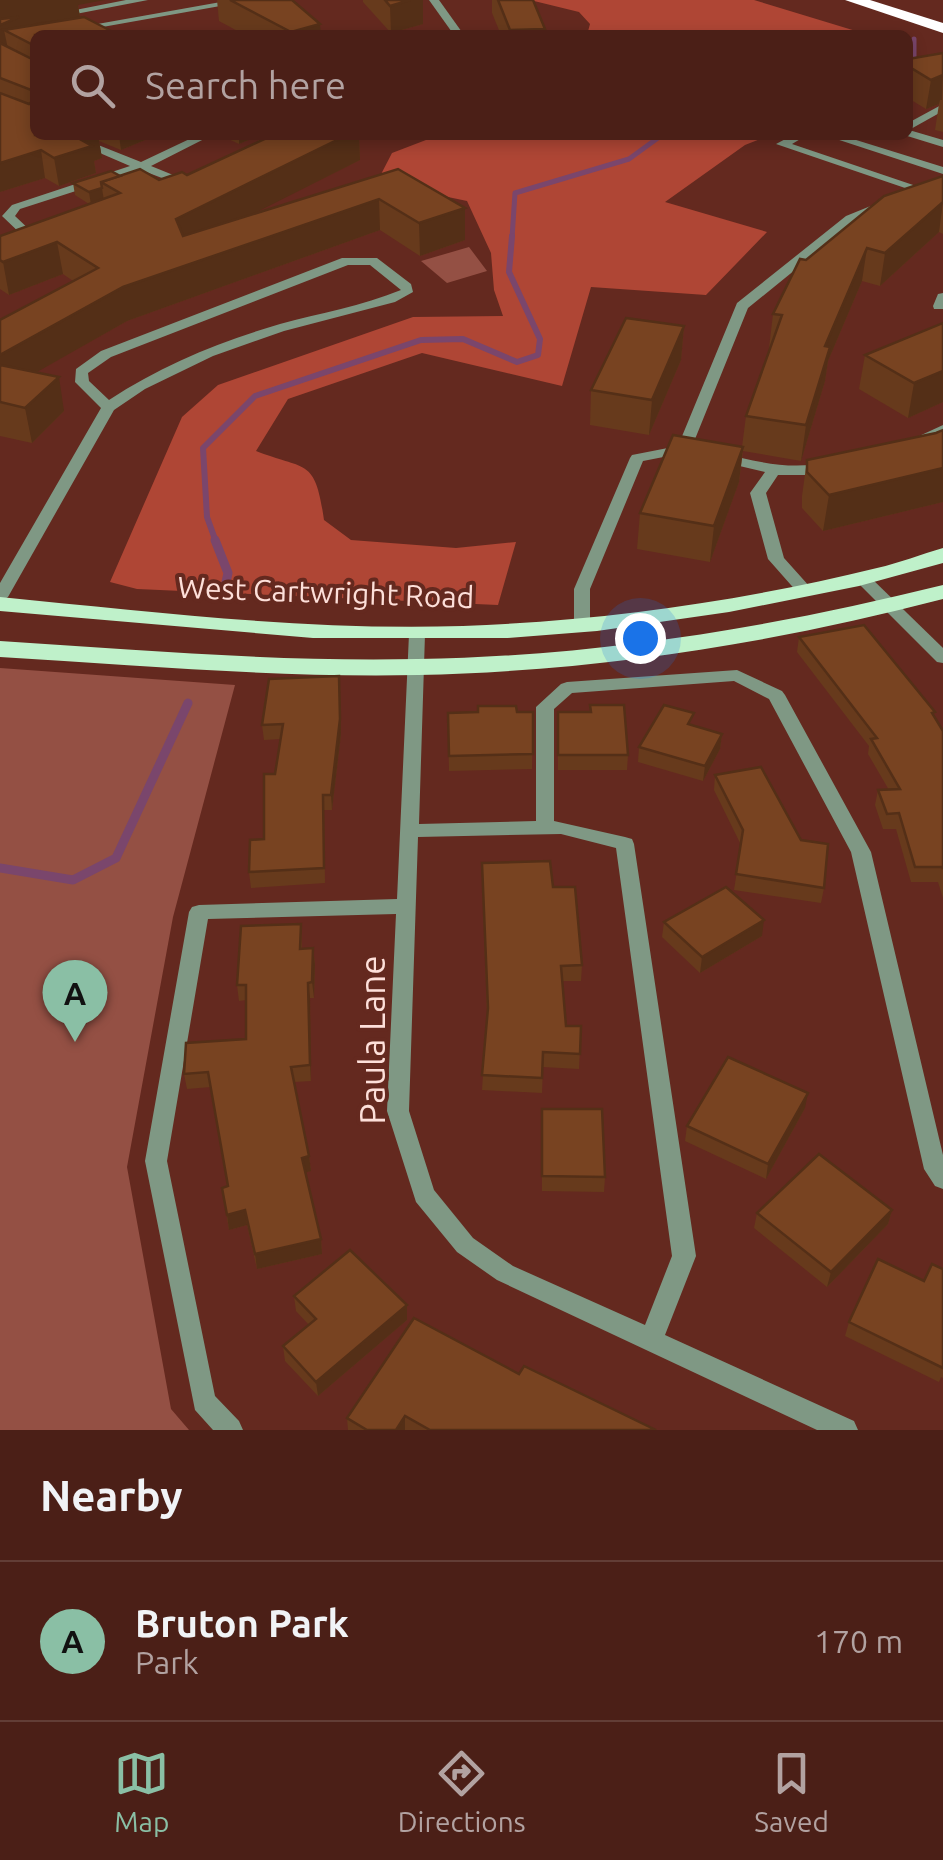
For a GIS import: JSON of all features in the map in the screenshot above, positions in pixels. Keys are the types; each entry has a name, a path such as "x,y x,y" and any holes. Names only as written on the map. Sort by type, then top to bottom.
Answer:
{"highway":[{"path":"854,0 943,28"},
{"path":"900,0 943,11"}],"main road":[{"name":"West Cartwright Road","path":"0,600 246,626 417,634 582,627 700,611 804,590 863,578 943,554"},
{"path":"0,649 234,663 417,667 632,652 725,640 943,592"}],"street":[{"path":"36,19 143,0"},
{"path":"75,28 249,0"},
{"path":"434,0 455,30"},
{"path":"913,127 943,108"},
{"path":"913,132 943,144"},
{"path":"76,140 179,181"},
{"path":"45,227 20,235 8,216 16,206 142,166 197,140"},
{"path":"791,140 782,144 935,182"},
{"path":"841,140 935,182"},
{"path":"164,186 195,175"},
{"path":"684,449 742,306 850,219 935,182"},
{"path":"0,600 108,407 207,350 390,299 406,292 407,287 373,261 346,261 106,354 81,372 82,382 108,407"},
{"path":"900,448 943,429"},
{"path":"582,627 582,589 637,458 684,449 774,470 807,471 844,462"},
{"path":"774,470 758,493 776,559 804,590"},
{"path":"863,578 943,658"},
{"name":"Paula Lane","path":"417,634 398,1110 424,1195 465,1245 505,1272 845,1430"},
{"path":"545,828 545,706 567,688 737,675 776,695 861,852 935,1170 943,1179"},
{"path":"408,831 545,828 582,831 625,844 684,1256 651,1340"},
{"path":"230,1430 204,1402 156,1161 199,912 406,906"}],"shaded area":[{"path":"530,0 754,0 853,30 588,30 590,24 579,12"},
{"path":"426,140 758,140 665,202 767,232 706,295 591,287 562,386 422,353 288,399 256,451 306,469 317,485 324,520 351,540 456,548 516,542 498,605 137,589 110,582 182,417 218,385 413,317 503,316 494,290 491,253 467,201 377,182 392,153"},
{"path":"469,247 487,271 447,283 421,261"},
{"path":"0,668 235,685 173,917 127,1167 171,1409 189,1430 0,1430"}],"building":[{"path":"230,0 292,0 320,24 287,30"},
{"path":"385,0 410,0 390,6"},
{"path":"498,0 533,0 545,29 510,30"},
{"path":"84,17 109,30 30,30 30,43 4,30"},
{"path":"0,43 30,58 30,89 0,78"},
{"path":"943,53 943,75 931,80 913,69 913,58"},
{"path":"0,93 29,104 30,140 82,140 92,146 54,158 41,150 0,163"},
{"path":"262,140 337,140 176,219 183,236 398,169 465,208 419,223 379,199 123,287 0,355 0,320 98,268 57,242 3,262 0,236 120,193 101,182 140,169 159,180 182,172 187,175"},
{"path":"111,171 120,176 101,182 102,188 89,192 73,183"},
{"path":"943,176 943,202 885,253 867,248 825,346 830,347 806,425 746,416 782,315 773,314 800,259 806,260 884,196"},
{"path":"626,318 684,326 652,400 591,390"},
{"path":"943,323 943,371 914,383 865,355"},
{"path":"0,365 59,377 25,408 0,402"},
{"path":"943,430 943,468 829,495 807,472 807,460"},
{"path":"673,435 743,447 714,526 640,513"},
{"path":"864,625 935,712 932,713 943,731 943,869 915,867 899,813 887,814 878,790 900,789 871,739 877,738 799,637"},
{"path":"339,676 340,719 331,795 323,795 324,868 249,872 250,840 264,839 264,774 275,774 283,724 262,725 269,679"},
{"path":"590,705 624,705 628,755 558,755 558,712 591,712"},
{"path":"664,705 694,713 688,724 722,734 705,766 639,747"},
{"path":"478,706 516,706 517,712 533,712 533,754 449,756 448,713 478,712"},
{"path":"761,767 801,840 828,844 824,888 736,874 743,830 715,775"},
{"path":"550,861 553,887 575,887 582,965 561,966 566,1026 581,1026 580,1054 543,1052 542,1078 482,1075 488,1008 482,863"},
{"path":"726,887 764,920 702,957 664,922"},
{"path":"301,924 300,949 313,948 312,982 308,983 310,1065 291,1067 309,1156 302,1158 321,1239 255,1254 245,1210 227,1215 222,1188 228,1186 208,1072 184,1074 186,1043 246,1039 246,985 237,985 241,926"},
{"path":"728,1057 808,1093 768,1164 687,1126"},
{"path":"542,1109 602,1109 605,1177 542,1176"},
{"path":"819,1154 892,1210 831,1272 757,1213"},
{"path":"350,1250 407,1305 316,1382 283,1346 316,1319 294,1296"},
{"path":"878,1259 924,1281 932,1264 943,1269 943,1368 849,1322"},
{"path":"414,1318 519,1374 524,1366 656,1430 430,1430 405,1416 396,1430 367,1430 347,1418"}],"waterway":[{"path":"913,58 914,39"},
{"path":"512,238 515,193 629,159 655,140"},
{"path":"216,542 207,517 203,448 255,396 421,340 463,339 517,362 538,355 540,339 509,272 512,236"},
{"path":"215,540 228,573 223,596"},
{"path":"0,868 73,880 116,858 188,703"}],"place":[{"name":"Bruton Park","path":"75,1042"}]}
